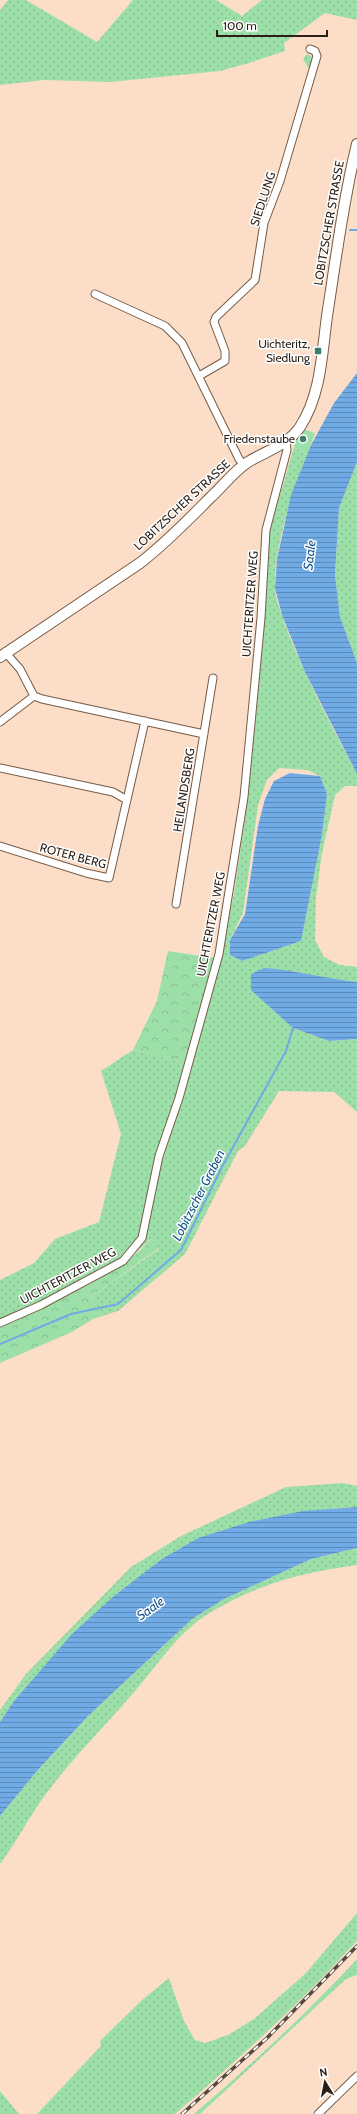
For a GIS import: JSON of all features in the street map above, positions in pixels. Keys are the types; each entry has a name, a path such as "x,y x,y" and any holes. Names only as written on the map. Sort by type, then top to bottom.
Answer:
{"street":[{"name":"SIEDLUNG","path":"199,376 225,361 225,351 214,322 216,317 253,283 257,275 264,223 280,181 317,56 314,51 310,49"},
{"name":"LOBITZSCHER STRASSE","path":"3,654 157,550 244,465 293,436 305,419 315,393 342,215 357,144"},
{"path":"95,294 165,326 182,343 239,459 244,465"},
{"name":"UICHTERITZER WEG","path":"0,1323 41,1305 123,1261 142,1238 159,1156 179,1098 218,954 244,797 261,618 266,530 287,450 286,441"},
{"path":"3,654 20,669 34,696 204,734"},
{"name":"HEILANDSBERG","path":"176,904 213,678"},
{"path":"0,722 34,696"},
{"name":"ROTER BERG","path":"0,846 86,874 109,878 145,721"},
{"path":"0,768 113,792 127,800"},
{"path":"318,2114 357,2076"}],"green space":[{"path":"8,0 26,0 97,42 133,0 216,0 242,16 262,0 357,0 357,20 325,13 284,43 285,51 220,71 110,82 44,80 0,85 0,10"},
{"path":"307,54 313,57 311,68 309,69 303,59"},
{"path":"303,429 315,433 307,455 294,447 295,439"},
{"path":"294,447 307,455 290,503 277,556 275,588 278,604 303,668 357,774 357,786 345,786 335,795 322,853 316,897 315,940 324,957 340,965 357,967 357,982 329,980 294,971 251,989 293,1028 329,1041 357,1039 357,1112 334,1092 279,1091 245,1146 238,1151 185,1254 118,1311 102,1316 91,1297 159,1249 152,1238 114,1271 0,1326 0,1280 34,1263 55,1239 99,1222 121,1134 101,1071 133,1050 195,1065 234,894 248,798 270,530","holes":["279,768 307,770 320,776 327,794 322,835 301,941 242,961 230,955 230,940 243,913 258,805 267,780"]},
{"path":"357,462 357,663 340,617 335,575 339,508"},
{"path":"168,951 220,959 195,1065 133,1050 157,1001"},
{"path":"152,1238 159,1248 91,1297 102,1316 93,1319 72,1332 0,1363 0,1326 60,1299 101,1278 137,1253"},
{"path":"343,1483 357,1486 357,1507 291,1514 259,1520 226,1530 34,1679 14,1701 0,1722 0,1710 26,1674 131,1567 181,1536 286,1487"},
{"path":"357,1548 357,1565 318,1571 264,1587 229,1602 199,1620 177,1640 140,1686 74,1759 38,1806 0,1864 0,1816 36,1772 88,1716 192,1619 224,1599 311,1559"},
{"path":"357,1913 357,1941 269,2030 175,2114 37,2114 101,2046 100,2041 142,2000 169,1978 184,2021 195,2040 205,2043 228,2035 254,2019 306,1973"},
{"path":"357,1959 357,1975 346,1979 200,2114 194,2114 278,2039"},
{"path":"0,2091 19,2114 0,2114"}],"water":[{"name":"Saale","path":"357,373 357,462 339,508 335,575 340,617 357,663 357,774 305,672 282,615 275,588 277,559 291,495 311,445 334,403"},
{"path":"290,773 320,776 327,794 322,835 301,941 242,961 230,955 230,940 245,914 258,826 265,799 274,781"},
{"path":"264,968 357,982 357,1039 329,1041 293,1028 251,990 251,974"},
{"name":"Saale","path":"357,1507 357,1548 311,1559 224,1599 192,1619 88,1716 36,1772 0,1816 0,1722 14,1701 72,1634 114,1596 162,1559 198,1538 249,1522 303,1511"}],"waterway":[{"path":"350,230 357,230"},
{"name":"Lobitzscher Graben","path":"0,1344 71,1314 118,1304 181,1250 222,1167 286,1051 293,1028"}],"railway":[{"path":"182,2114 267,2038 357,1946"}],"place":[{"name":"Uichteritz, Siedlung","path":"318,351"},
{"name":"Friedenstaube","path":"303,439"}]}
